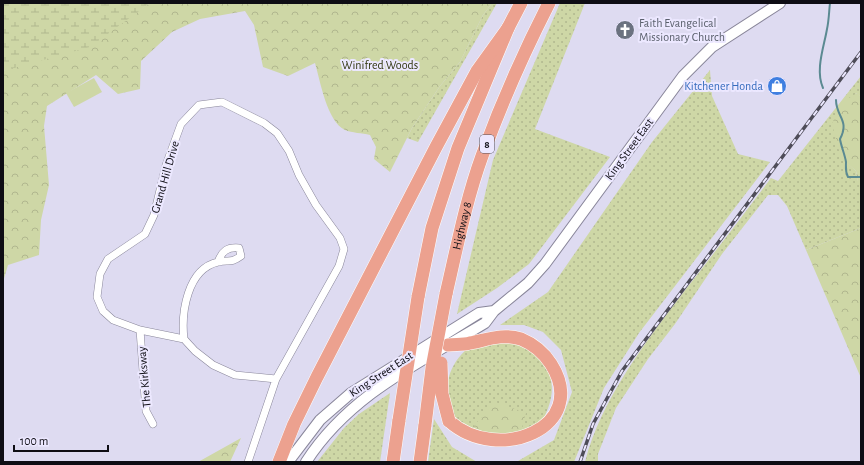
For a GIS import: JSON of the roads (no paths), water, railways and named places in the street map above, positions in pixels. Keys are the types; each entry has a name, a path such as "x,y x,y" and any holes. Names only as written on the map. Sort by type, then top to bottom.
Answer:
{"highway":[{"name":"8","path":"393,462 418,297 432,228 458,148 508,28 521,3"},
{"name":"Highway 8","path":"420,462 432,368 446,294 470,195 482,156 528,45 549,3"},
{"path":"279,462 294,424 310,390 429,160 476,71 508,28"},
{"path":"446,294 448,309 440,379 444,406 449,421 464,440 486,452"},
{"path":"448,345 470,343 496,337 509,337 529,343 545,355 550,362 555,371 560,392 560,403 557,414 547,433 540,440 530,446 514,452"}],"main road":[{"name":"King Street East","path":"306,462 332,427 360,401 382,385 484,323 494,311 528,283 545,264 669,93 697,60 734,31 780,3"},
{"name":"King Street East","path":"288,462 320,420 351,393 479,313 494,311"}],"street":[{"name":"Grand Hill Drive","path":"184,339 140,330 113,320 103,311 97,297 100,274 108,259 145,234 154,215 166,165 181,124 199,105 222,102 264,122 277,133 289,151 299,175 316,205 340,238 344,249 339,266 276,379 248,462"},
{"path":"218,262 204,269 193,284 185,300 182,322 184,339 194,351 213,365 235,375 276,379"},
{"name":"The Kirksway","path":"140,330 146,412 153,424"}],"waterway":[{"path":"823,88 820,66 828,26 830,3"},
{"path":"836,100 838,111 844,127 840,139 846,162 846,173 848,177 861,177 861,180"}],"railway":[{"path":"580,462 593,424 622,371 861,52"}],"place":[{"name":"Faith Evangelical Missionary Church","path":"625,30"},
{"name":"Kitchener Honda","path":"777,86"}],"park label":[{"name":"Winifred Woods","path":"380,65"}]}
